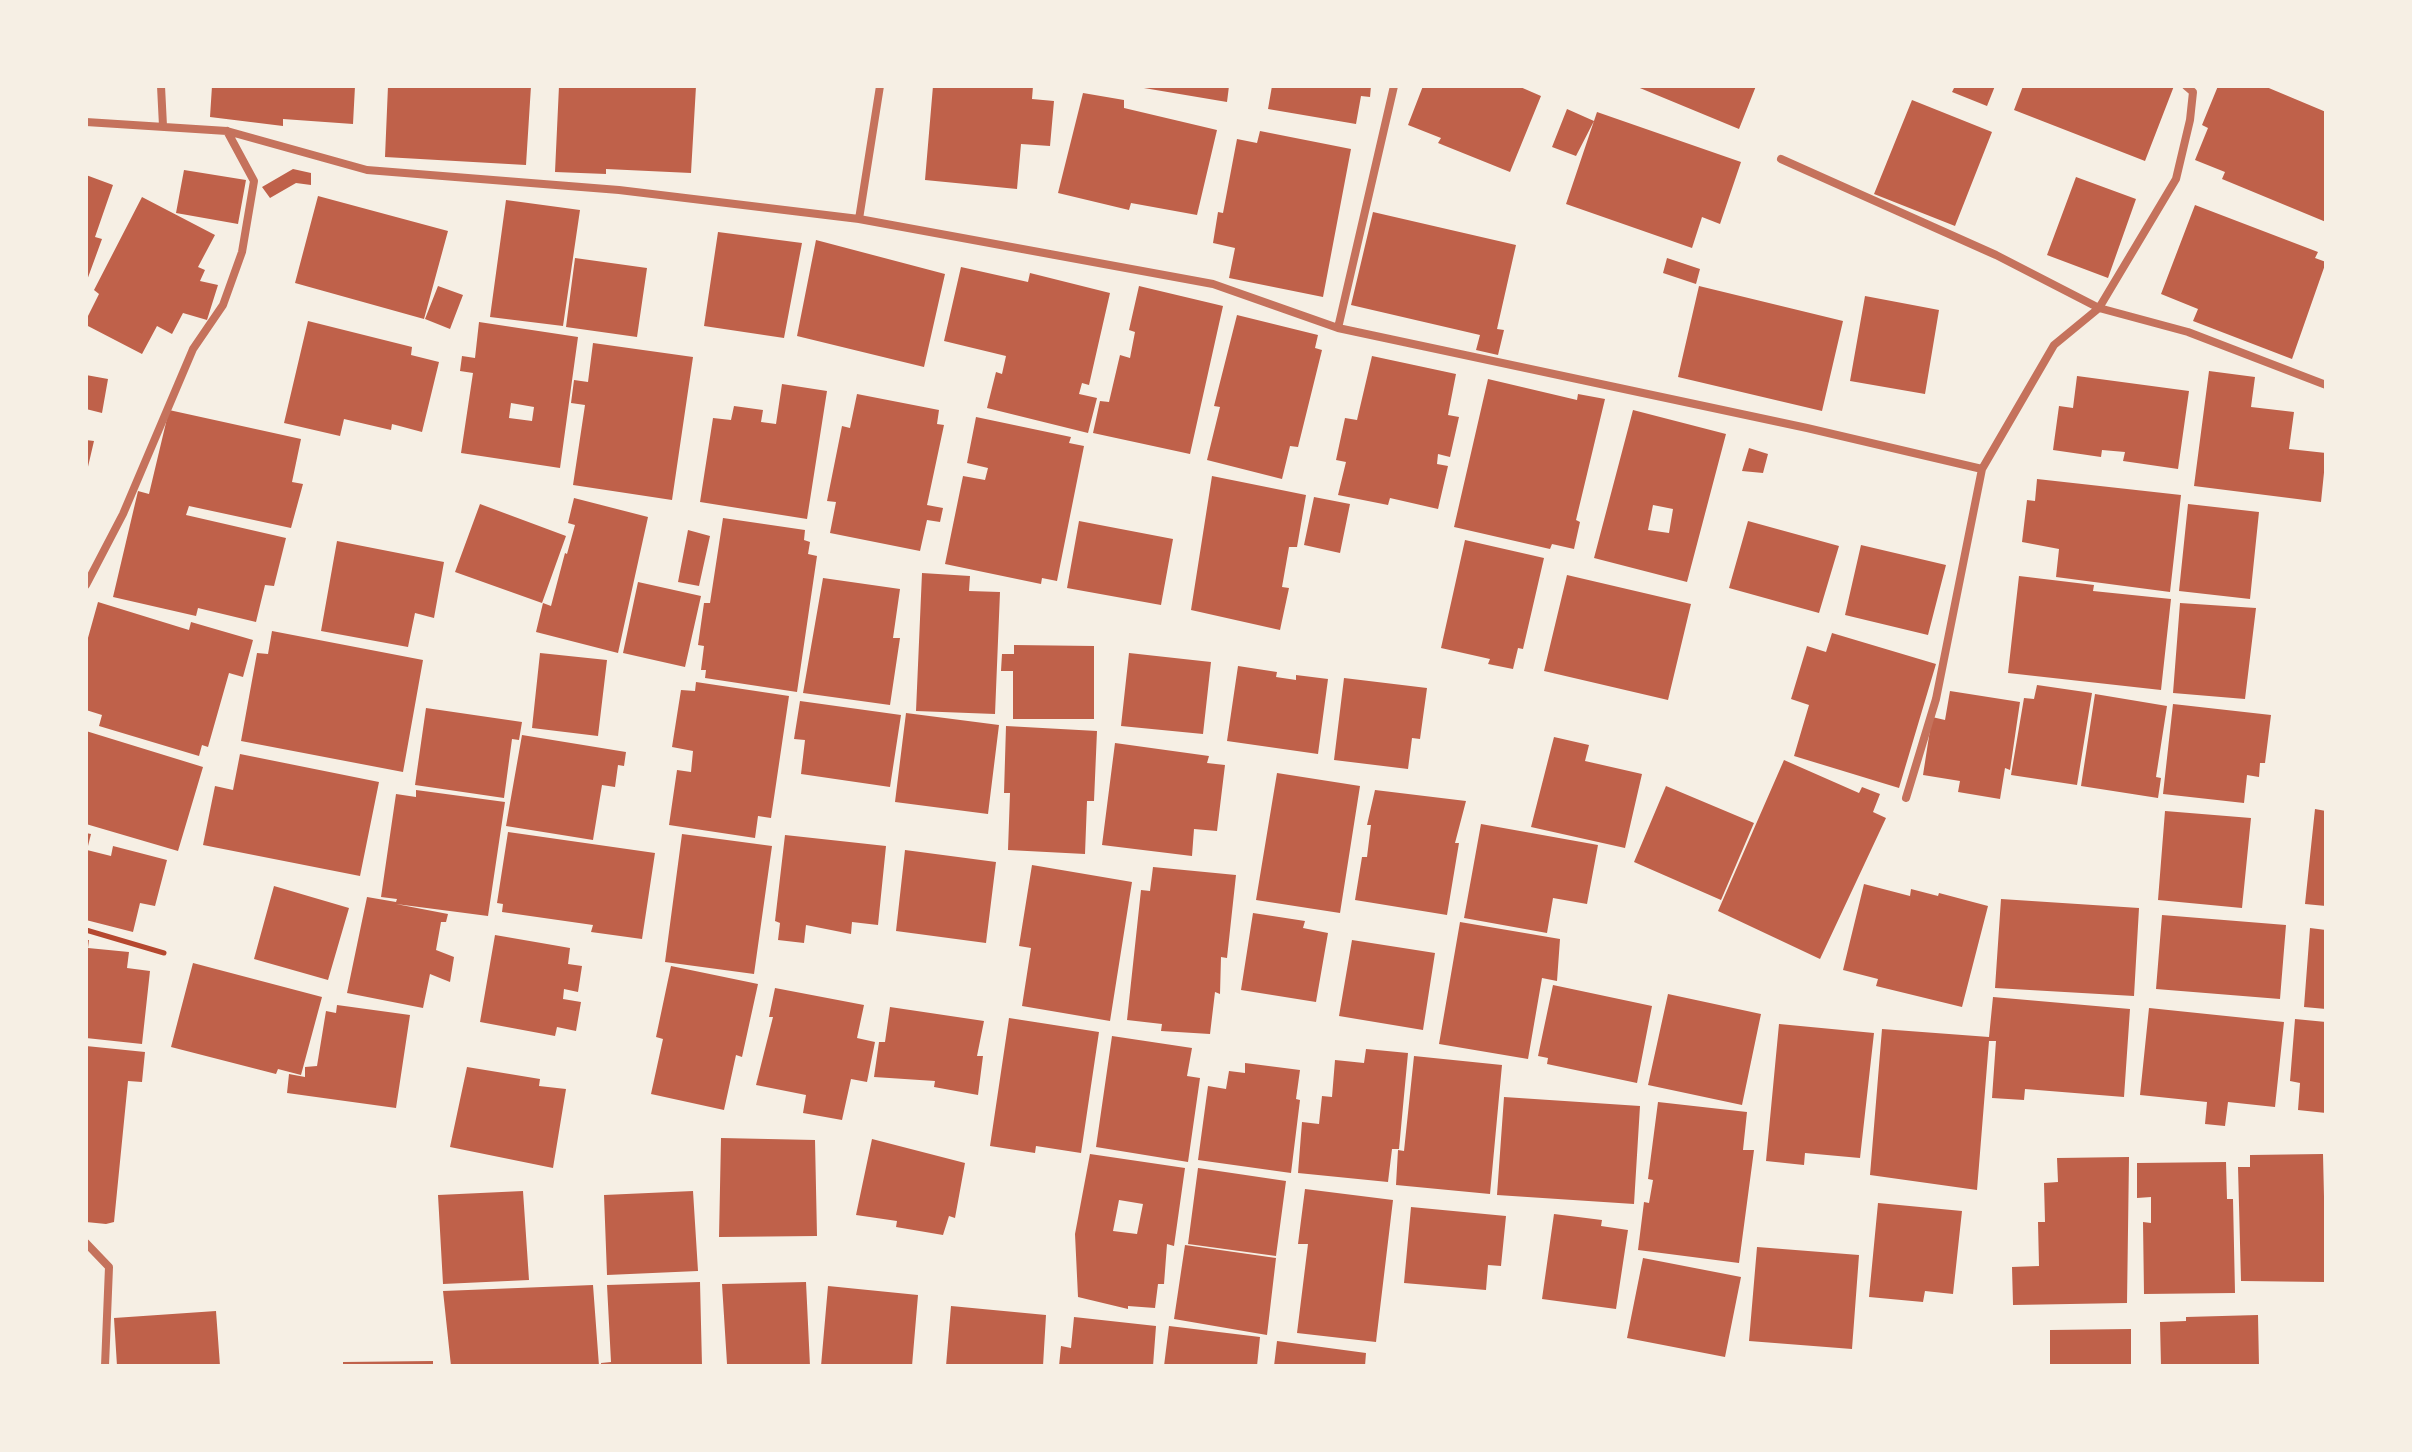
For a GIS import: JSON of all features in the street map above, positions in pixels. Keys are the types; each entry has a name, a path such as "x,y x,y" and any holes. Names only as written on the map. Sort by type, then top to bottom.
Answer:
{"street":[{"path":"161,86 163,126"},
{"path":"859,219 880,86"},
{"path":"1338,328 1394,86"},
{"path":"1906,798 1936,699 1982,469 2054,345 2099,308 2176,179 2190,120 2193,92 2186,86"},
{"path":"86,122 227,131 367,170 619,190 859,219 1213,284 1338,328 1807,428 1982,469"},
{"path":"86,585 123,514 193,349 223,305 242,252 254,181 227,131"},
{"path":"1781,159 1996,255 2099,308 2188,332 2326,385"},
{"path":"86,1243 109,1267 105,1366"}],"path":[{"path":"86,930 164,953"}],"building":[{"path":"212,86 355,86 353,124 283,119 283,126 210,117"},
{"path":"388,86 531,86 526,165 385,157"},
{"path":"559,86 696,86 691,173 606,169 606,174 555,172"},
{"path":"933,86 1033,86 1032,99 1054,101 1050,146 1021,144 1017,189 925,180"},
{"path":"1132,86 1229,86 1227,102"},
{"path":"1272,86 1371,86 1370,97 1361,96 1356,124 1268,109"},
{"path":"1423,86 1518,86 1541,96 1510,172 1438,143 1441,138 1408,125"},
{"path":"1635,86 1756,86 1739,129"},
{"path":"1955,86 1995,86 1987,106 1952,92"},
{"path":"2023,86 2174,86 2145,161 2014,110"},
{"path":"2218,86 2264,86 2326,112 2326,222 2222,179 2225,172 2195,160 2208,128 2202,125"},
{"path":"1083,93 1124,100 1124,108 1217,130 1197,215 1131,203 1129,210 1058,193"},
{"path":"1912,100 1992,132 1955,226 1874,194"},
{"path":"1567,109 1594,121 1576,156 1552,147"},
{"path":"1597,112 1741,162 1720,224 1702,217 1692,248 1566,204"},
{"path":"1260,131 1351,149 1323,297 1229,278 1235,248 1213,243 1218,212 1223,213 1237,139 1257,143"},
{"path":"293,169 311,173 311,185 296,183 270,198 262,187"},
{"path":"184,170 246,180 238,224 176,213"},
{"path":"86,175 113,185 95,237 102,239 86,283"},
{"path":"2076,177 2136,199 2108,278 2047,255"},
{"path":"318,196 448,231 424,319 295,283"},
{"path":"142,197 215,235 198,267 205,270 200,281 218,285 207,320 183,313 172,334 157,326 142,354 86,325 86,320 99,294 94,290"},
{"path":"506,200 580,210 563,326 490,317"},
{"path":"2195,205 2318,252 2315,258 2326,262 2292,359 2193,321 2198,309 2161,294"},
{"path":"1373,212 1516,245 1497,329 1504,330 1498,355 1476,350 1480,335 1351,305"},
{"path":"718,232 802,243 784,338 704,326"},
{"path":"816,240 945,274 924,367 797,336"},
{"path":"575,258 647,268 637,337 566,327"},
{"path":"1667,258 1700,269 1696,284 1663,273"},
{"path":"961,267 1028,282 1030,273 1110,293 1089,385 1082,383 1079,394 1097,398 1088,433 987,408 996,372 1002,374 1006,356 944,341"},
{"path":"438,286 463,295 450,329 425,319"},
{"path":"1139,286 1223,306 1190,454 1093,433 1100,401 1109,402 1120,355 1130,358 1135,332 1129,330"},
{"path":"1699,286 1843,321 1822,411 1678,377"},
{"path":"1865,296 1939,310 1925,394 1850,381"},
{"path":"1237,315 1318,335 1315,348 1322,350 1298,447 1290,446 1282,479 1207,460 1220,407 1214,406"},
{"path":"308,321 412,347 411,355 439,362 422,432 392,424 391,430 344,419 340,436 284,423"},
{"path":"479,322 578,337 560,468 461,453 473,373 460,371 462,356 475,358","holes":["511,403 534,407 532,421 509,418"]},
{"path":"593,343 693,357 672,500 573,485 585,405 571,403 574,380 588,382"},
{"path":"1372,356 1456,374 1448,415 1459,417 1450,457 1438,454 1437,464 1448,466 1438,509 1390,498 1388,505 1338,495 1346,462 1336,460 1345,418 1357,420"},
{"path":"2209,371 2255,377 2251,407 2294,412 2289,449 2326,453 2321,502 2194,486"},
{"path":"86,375 108,379 102,413 86,409"},
{"path":"2077,376 2189,391 2178,469 2123,461 2125,452 2102,450 2101,457 2053,450 2059,406 2073,408"},
{"path":"1488,379 1577,400 1578,394 1605,399 1576,520 1580,522 1574,549 1552,544 1550,549 1454,527"},
{"path":"782,384 827,391 807,519 700,502 713,418 731,420 734,406 763,410 761,422 776,424"},
{"path":"857,394 939,410 937,424 944,425 927,505 943,508 940,522 927,520 920,551 830,533 836,502 827,501 842,426 850,428"},
{"path":"169,410 301,439 292,482 303,484 291,528 189,506 186,515 286,538 274,586 265,585 256,622 198,608 196,616 113,597 138,491 149,494"},
{"path":"1633,410 1726,434 1687,582 1594,558","holes":["1653,505 1673,509 1669,533 1648,530"]},
{"path":"976,417 1071,437 1069,443 1084,446 1057,581 1042,578 1041,584 945,564 963,476 985,480 988,468 967,463"},
{"path":"86,440 94,441 87,471 86,470"},
{"path":"1749,448 1768,454 1763,473 1742,471"},
{"path":"1212,476 1306,495 1297,547 1289,547 1282,587 1289,588 1280,630 1191,610"},
{"path":"2037,479 2181,495 2170,592 2056,577 2059,549 2022,542 2027,500 2035,501"},
{"path":"1314,497 1350,504 1340,553 1304,545"},
{"path":"574,498 648,517 618,653 536,632 543,603 551,606 567,554 575,525 568,523"},
{"path":"480,504 566,536 542,603 455,572"},
{"path":"2188,504 2259,512 2250,599 2179,591"},
{"path":"723,518 805,530 804,540 810,542 808,554 817,556 797,692 705,678 706,670 701,670 704,646 698,645 704,603 710,603"},
{"path":"1079,521 1173,539 1161,605 1067,588"},
{"path":"1748,521 1839,546 1819,613 1729,588"},
{"path":"688,530 710,536 699,586 678,582"},
{"path":"1465,540 1544,558 1523,649 1518,648 1513,669 1488,664 1490,659 1441,648"},
{"path":"337,541 444,562 434,618 415,613 408,647 321,631"},
{"path":"1861,545 1946,565 1928,635 1845,615"},
{"path":"922,573 970,576 969,591 1000,592 995,714 916,711"},
{"path":"1567,575 1691,604 1668,700 1544,671"},
{"path":"2019,576 2094,585 2093,591 2171,599 2161,690 2008,673"},
{"path":"823,578 900,589 893,638 900,638 890,705 803,693"},
{"path":"638,582 701,596 685,667 623,653"},
{"path":"98,602 189,630 191,622 253,640 243,677 229,673 208,747 202,745 199,756 99,726 102,715 86,710 86,645"},
{"path":"2180,603 2256,608 2245,699 2173,693"},
{"path":"272,631 423,660 403,772 241,741 257,653 268,654"},
{"path":"1832,633 1936,664 1899,788 1794,756 1809,705 1791,699 1807,646 1826,652"},
{"path":"1014,645 1094,646 1094,719 1013,719 1013,671 1001,671 1002,654 1014,654"},
{"path":"540,653 607,660 598,736 532,728"},
{"path":"1129,653 1211,662 1203,734 1121,726"},
{"path":"1238,666 1277,672 1276,677 1296,680 1296,675 1328,679 1318,754 1227,741"},
{"path":"1344,678 1427,688 1420,739 1412,738 1408,769 1334,760"},
{"path":"696,682 789,696 771,818 758,816 755,838 669,825 677,770 691,772 693,751 672,747 681,690 695,691"},
{"path":"2037,685 2092,693 2077,785 2011,775 2024,698 2034,699"},
{"path":"1950,691 2020,702 2010,770 2005,768 2000,799 1958,792 1960,781 1923,775 1932,717 1945,720"},
{"path":"2095,694 2167,706 2156,777 2161,778 2158,798 2081,786"},
{"path":"800,701 901,715 890,787 801,774 805,740 794,739"},
{"path":"2173,704 2271,715 2265,763 2260,763 2259,777 2247,775 2244,803 2163,794"},
{"path":"426,708 522,722 519,740 512,739 504,798 415,785"},
{"path":"906,713 999,725 988,814 895,802"},
{"path":"1006,726 1097,731 1094,801 1087,801 1085,854 1008,850 1010,793 1004,793"},
{"path":"86,731 203,767 178,851 86,824"},
{"path":"522,735 626,752 624,766 618,765 615,787 602,785 593,840 506,826"},
{"path":"1554,737 1589,745 1585,761 1642,774 1625,848 1531,827"},
{"path":"1115,743 1209,756 1207,763 1225,765 1217,831 1194,829 1192,856 1102,845"},
{"path":"240,754 379,782 360,876 203,845 215,786 233,790"},
{"path":"1784,760 1859,793 1862,787 1880,794 1873,812 1886,818 1820,959 1718,911"},
{"path":"1277,773 1360,786 1340,913 1256,900"},
{"path":"1666,786 1754,823 1721,900 1634,862"},
{"path":"416,790 505,802 488,916 396,904 448,914 446,922 441,922 436,950 454,957 450,982 430,974 423,1008 347,993 367,897 396,902 397,899 381,897 396,794 416,797"},
{"path":"1375,790 1466,801 1455,843 1459,843 1447,915 1355,900 1362,857 1367,857 1371,825 1367,825"},
{"path":"2315,809 2326,811 2326,906 2305,904"},
{"path":"2165,811 2251,818 2242,908 2158,900"},
{"path":"1481,824 1598,845 1587,904 1553,898 1547,933 1464,918"},
{"path":"508,832 655,853 642,939 591,932 593,925 502,912 503,904 497,903"},
{"path":"86,833 91,834 87,850 111,856 113,846 167,860 155,906 140,903 133,932 86,920"},
{"path":"682,834 772,846 754,974 665,962"},
{"path":"785,835 886,846 878,925 852,922 851,934 806,925 804,943 778,940 780,923 775,921"},
{"path":"905,850 996,862 986,943 896,931"},
{"path":"1032,865 1132,882 1110,1021 1022,1006 1031,948 1019,946"},
{"path":"1153,867 1236,875 1227,958 1221,957 1220,994 1215,992 1210,1034 1161,1031 1162,1024 1127,1020 1141,890 1150,891"},
{"path":"1864,884 1910,896 1911,889 1938,896 1939,893 1988,906 1962,1007 1876,986 1878,979 1843,970"},
{"path":"274,886 349,908 328,980 254,959"},
{"path":"2001,899 2139,908 2134,996 1995,988"},
{"path":"1253,913 1305,921 1303,928 1328,933 1316,1002 1241,990"},
{"path":"2162,915 2286,925 2280,999 2156,989"},
{"path":"1460,922 1560,939 1557,981 1542,978 1528,1059 1439,1044"},
{"path":"2310,928 2326,930 2326,1009 2304,1007"},
{"path":"495,935 570,948 568,964 582,966 578,992 564,989 563,999 581,1002 576,1031 557,1027 555,1036 480,1022"},
{"path":"86,940 89,940 88,948 129,952 127,968 150,971 142,1044 86,1038"},
{"path":"1352,940 1435,953 1423,1030 1339,1016"},
{"path":"193,963 322,997 301,1075 278,1069 276,1074 171,1047"},
{"path":"671,966 758,984 742,1057 736,1055 724,1110 651,1094 663,1039 656,1037"},
{"path":"1553,985 1652,1006 1637,1083 1547,1064 1548,1058 1538,1056"},
{"path":"775,988 864,1005 857,1038 875,1042 867,1082 851,1079 842,1120 803,1113 806,1095 756,1085 773,1017 769,1017"},
{"path":"1668,994 1761,1014 1742,1105 1648,1085"},
{"path":"1993,997 2130,1009 2124,1097 2025,1089 2024,1100 1992,1098 1996,1041 1989,1041 1977,1190 1870,1175 1882,1029 1989,1037"},
{"path":"337,1005 410,1015 396,1108 287,1093 289,1074 305,1077 305,1067 317,1066 326,1011 336,1013"},
{"path":"890,1007 984,1021 977,1056 983,1056 978,1095 934,1087 935,1081 874,1077 879,1042 885,1042"},
{"path":"2149,1008 2284,1022 2275,1107 2228,1102 2225,1126 2205,1124 2207,1102 2140,1095"},
{"path":"1009,1018 1099,1032 1081,1153 1036,1146 1035,1153 990,1146"},
{"path":"2295,1019 2326,1022 2326,1113 2298,1110 2300,1083 2290,1081"},
{"path":"1779,1024 1874,1033 1860,1158 1805,1153 1804,1165 1766,1161"},
{"path":"1112,1036 1192,1048 1187,1076 1200,1078 1188,1162 1096,1147"},
{"path":"86,1046 145,1052 142,1082 128,1081 114,1222 106,1224 86,1222"},
{"path":"1366,1049 1408,1053 1399,1149 1392,1149 1388,1182 1298,1173 1302,1122 1319,1124 1322,1096 1332,1097 1335,1060 1364,1063"},
{"path":"1414,1056 1502,1065 1490,1194 1396,1185 1398,1150 1404,1151"},
{"path":"1245,1063 1300,1070 1296,1099 1300,1100 1291,1173 1198,1160 1208,1086 1226,1089 1229,1071 1245,1073"},
{"path":"467,1067 540,1079 539,1086 566,1089 553,1168 450,1147"},
{"path":"1504,1097 1640,1106 1634,1204 1497,1195"},
{"path":"1658,1102 1747,1112 1743,1150 1754,1150 1739,1263 1638,1250 1644,1202 1649,1203 1653,1180 1648,1179"},
{"path":"721,1138 815,1140 817,1236 719,1237"},
{"path":"872,1139 965,1163 955,1218 949,1216 943,1235 896,1227 897,1221 856,1215"},
{"path":"1090,1154 1185,1168 1174,1246 1167,1244 1164,1284 1158,1284 1155,1308 1128,1306 1128,1309 1078,1297 1075,1234","holes":["1119,1200 1143,1204 1137,1234 1113,1231"]},
{"path":"2323,1154 2326,1282 2241,1281 2238,1167 2250,1167 2250,1155"},
{"path":"2129,1157 2127,1303 2013,1305 2012,1267 2039,1266 2038,1222 2045,1222 2044,1183 2058,1182 2057,1158"},
{"path":"2226,1162 2227,1199 2233,1199 2235,1293 2144,1294 2143,1222 2151,1223 2151,1197 2137,1198 2137,1163"},
{"path":"1198,1168 1286,1181 1276,1256 1188,1244"},
{"path":"1305,1189 1393,1200 1376,1342 1297,1333 1308,1244 1298,1244"},
{"path":"523,1191 529,1280 443,1284 438,1195"},
{"path":"693,1191 698,1271 607,1275 604,1195"},
{"path":"1878,1203 1962,1211 1953,1294 1925,1291 1923,1302 1869,1297"},
{"path":"1411,1207 1506,1216 1501,1266 1488,1265 1486,1290 1404,1283"},
{"path":"1554,1214 1602,1220 1601,1226 1628,1230 1616,1309 1542,1299"},
{"path":"1185,1245 1276,1258 1267,1335 1174,1319"},
{"path":"1757,1247 1859,1255 1852,1349 1749,1341"},
{"path":"1643,1258 1741,1277 1725,1357 1627,1338"},
{"path":"700,1282 702,1366 601,1366 601,1363 611,1362 607,1285"},
{"path":"806,1282 810,1366 727,1364 722,1284"},
{"path":"593,1285 599,1366 451,1366 443,1291"},
{"path":"828,1286 918,1295 912,1366 821,1366"},
{"path":"951,1306 1046,1315 1043,1366 946,1366"},
{"path":"216,1311 220,1366 117,1366 114,1318"},
{"path":"2258,1315 2259,1366 2161,1366 2160,1322 2186,1321 2186,1317"},
{"path":"1074,1317 1156,1326 1153,1366 1059,1366 1061,1346 1071,1348"},
{"path":"1169,1326 1260,1337 1257,1366 1164,1366"},
{"path":"2131,1329 2131,1364 2050,1364 2050,1330"},
{"path":"1277,1341 1366,1353 1365,1366 1274,1366"},
{"path":"433,1361 433,1366 343,1366 343,1362"}]}
